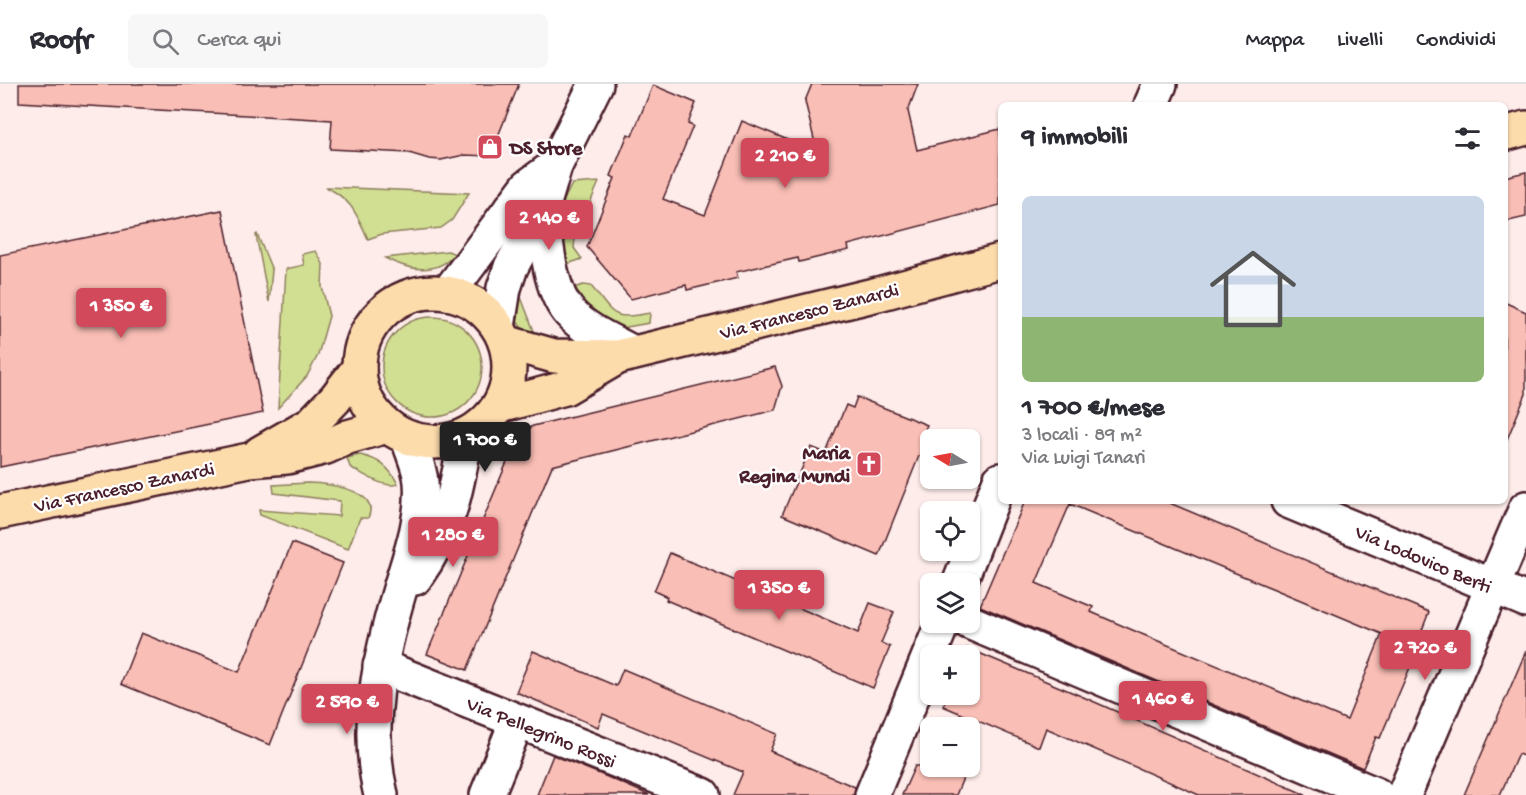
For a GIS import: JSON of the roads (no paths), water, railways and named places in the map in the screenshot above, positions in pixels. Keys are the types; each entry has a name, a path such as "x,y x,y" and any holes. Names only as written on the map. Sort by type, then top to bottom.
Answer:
{"main road":[{"path":"1508,133 1526,128"},
{"name":"Via Francesco Zanardi","path":"502,335 554,356 625,355 878,294 998,262"},
{"path":"418,293 448,293 463,297 477,305 502,335 509,357 506,390 499,406 485,423 466,436 444,442 420,441 398,432 376,414 367,400 361,385 359,368 362,346 366,336 381,315 392,305 418,293"},
{"name":"Via Francesco Zanardi","path":"499,406 565,388 625,355"},
{"name":"Via Francesco Zanardi","path":"249,460 312,423 335,399 359,368"},
{"name":"Via Francesco Zanardi","path":"0,512 249,460 287,457 326,447 348,437 398,432"}],"street":[{"path":"502,335 504,288 512,267 542,210 555,166 596,84"},
{"path":"1153,102 1160,84"},
{"path":"448,293 528,186 555,166"},
{"path":"542,210 554,283 568,312 625,355"},
{"path":"381,795 372,735 375,699 380,666 395,606 414,544 420,506 421,481 398,432"},
{"path":"395,606 429,558 446,525 454,501 466,436"},
{"path":"962,573 998,485"},
{"name":"Via Lodovico Berti","path":"1295,504 1526,600"},
{"path":"1404,795 1526,508"},
{"path":"980,627 1377,795"},
{"path":"872,795 938,633"},
{"name":"Via Pellegrino Rossi","path":"380,666 703,795"},
{"path":"487,795 517,720"}],"place":[{"name":"DS Store","path":"490,147"},
{"name":"Maria Regina Mundi","path":"869,464"}]}
